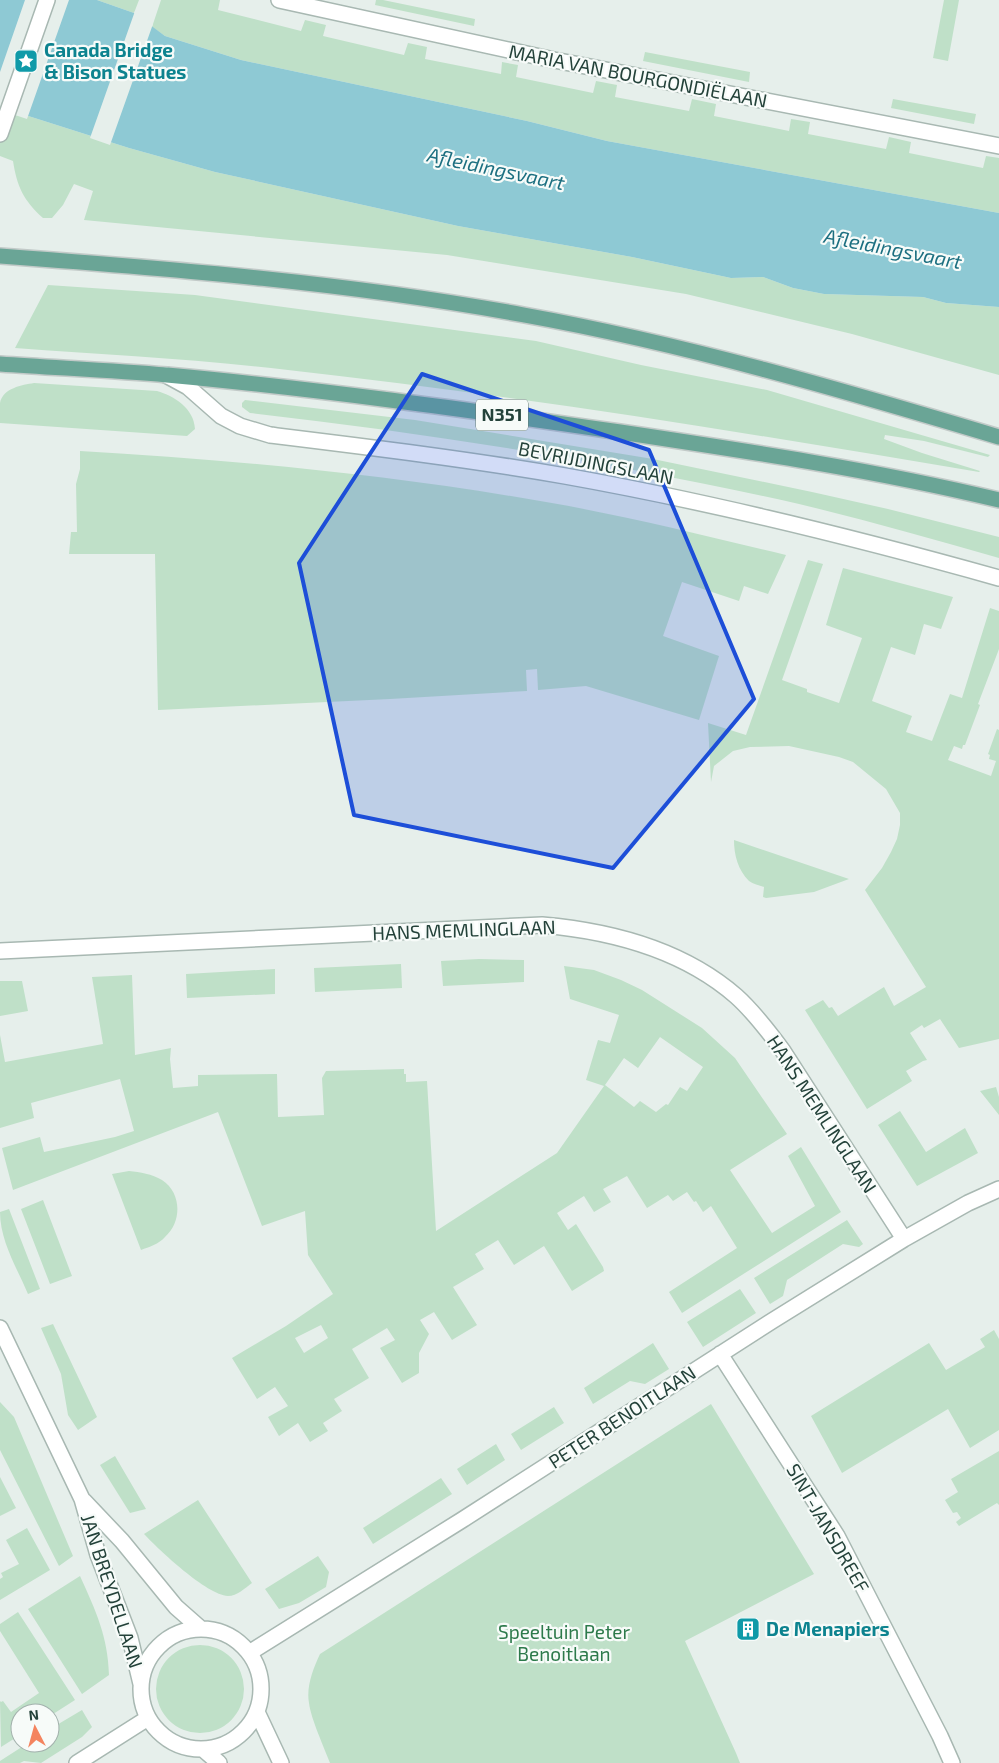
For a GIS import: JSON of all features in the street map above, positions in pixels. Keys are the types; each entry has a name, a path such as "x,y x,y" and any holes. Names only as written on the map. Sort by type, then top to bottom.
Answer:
{"main road":[{"path":"0,256 279,280 403,295 524,315 641,339 783,374 999,437"},
{"name":"BEVRIJDINGSLAAN","path":"0,364 166,375 384,399 672,440 827,465 940,486 999,500"}],"street":[{"path":"0,134 47,0"},
{"name":"MARIA VAN BOURGONDIËLAAN","path":"279,0 554,60 999,146"},
{"name":"BEVRIJDINGSLAAN","path":"166,375 188,388 221,416 240,426 270,434 476,461 654,493 802,526 999,578"},
{"name":"HANS MEMLINGLAAN","path":"0,951 542,925 576,928 602,933 646,945 710,975 737,997 761,1022 783,1051 904,1239"},
{"name":"PETER BENOITLAAN","path":"249,1653 904,1239 968,1203 999,1189"},
{"name":"JAN BREYDELLAAN","path":"0,1328 82,1499 98,1555 130,1638 141,1684"},
{"name":"SINT-JANSDREEF","path":"720,1354 837,1536 936,1727 952,1763"},
{"name":"JAN BREYDELLAAN","path":"82,1499 122,1541 176,1606 201,1629"},
{"path":"201,1629 216,1631 232,1638 249,1653 259,1675 261,1696 257,1712 249,1725 237,1737 224,1744 204,1750 179,1745 160,1733 148,1718 143,1704 141,1684 146,1664 152,1654 169,1638 180,1633 201,1629"},
{"path":"257,1712 281,1763"},
{"path":"77,1763 148,1718"},
{"path":"204,1750 219,1763"}],"highlighted area":[{"path":"422,374 649,450 754,699 613,868 354,815 299,563"}],"green space":[{"path":"97,0 139,0 134,13"},
{"path":"161,0 220,0 218,10 301,31 305,20 326,25 323,36 404,55 408,43 427,47 425,59 501,74 502,62 518,65 516,77 593,93 596,81 617,85 615,97 689,111 692,99 716,104 714,116 789,131 791,119 810,122 808,134 886,149 889,137 911,142 909,153 983,168 986,156 999,158 999,213 607,141 527,121 241,60 165,36 152,27"},
{"path":"376,0 475,19 474,26 375,5"},
{"path":"944,0 959,0 948,61 933,58"},
{"path":"645,52 750,72 749,82 643,61"},
{"path":"893,99 976,114 974,124 891,108"},
{"path":"0,107 129,148 215,172 458,226 632,257 731,278 763,277 793,288 824,294 923,297 946,303 999,307 999,375 852,334 686,294 447,255 84,220 93,191 74,184 63,205 52,218 43,218 30,205 22,192 13,161 0,156"},
{"path":"48,285 195,295 536,341 641,365 767,390 990,455 988,457 924,441 885,435 884,439 979,472 634,416 461,391 220,363 15,348"},
{"path":"34,383 157,391 170,396 187,409 194,422 195,429 187,436 0,423 0,403 5,394 14,388"},
{"path":"245,400 415,420 653,459 812,492 999,537 999,558 799,504 731,489 663,475 457,440 250,413 242,407 242,403"},
{"path":"80,451 255,464 372,476 488,492 606,514 786,555 768,594 744,586 739,601 682,582 663,636 719,656 699,720 586,686 538,690 537,669 526,670 527,691 158,710 155,554 69,554 71,532 77,532 76,484 80,469"},
{"path":"808,560 823,564 782,680 807,689 807,692 839,703 862,638 826,625 843,568 953,597 941,629 924,624 915,655 891,647 872,701 912,716 906,732 932,741 950,694 962,698 990,608 999,611 999,649 978,704 980,705 965,745 963,745 962,749 954,746 948,760 991,776 996,761 989,759 990,755 988,754 997,729 999,730 999,1039 959,1048 940,1019 924,1028 922,1025 910,1033 927,1060 906,1071 912,1081 867,1109 805,1010 823,1000 829,1008 832,1007 838,1016 884,987 894,1006 926,987 865,890 882,868 897,839 900,813 886,789 853,762 789,746 750,747 733,751 714,766 711,782 708,723 746,735"},
{"path":"734,840 849,879 814,892 763,897 764,887 749,881 739,867"},
{"path":"479,959 524,960 524,982 443,986 441,961"},
{"path":"401,964 402,988 315,992 314,968"},
{"path":"564,966 594,970 642,990 702,1028 735,1058 787,1134 730,1170 772,1233 815,1206 788,1156 801,1147 841,1212 682,1313 669,1292 737,1248 711,1206 703,1212 687,1192 673,1201 668,1195 647,1208 627,1176 603,1189 611,1202 594,1212 584,1196 557,1213 568,1230 576,1224 604,1271 572,1291 544,1246 514,1265 498,1240 475,1254 484,1269 453,1287 477,1325 452,1340 434,1312 420,1320 429,1334 419,1353 419,1373 402,1383 380,1348 395,1340 387,1328 352,1349 369,1378 334,1399 342,1411 323,1423 328,1431 310,1442 298,1423 279,1436 268,1417 288,1406 275,1387 257,1399 232,1358 286,1326 333,1294 308,1255 305,1211 262,1226 218,1112 13,1190 2,1148 40,1137 44,1152 115,1137 134,1131 120,1079 31,1103 34,1118 0,1128 0,1035 5,1062 103,1044 92,977 132,975 135,1055 171,1048 170,1059 173,1088 198,1086 198,1075 277,1074 278,1117 324,1115 322,1078 326,1071 404,1069 406,1082 427,1081 436,1231 557,1153 604,1086 586,1080 598,1040 610,1043 619,1015 570,999","holes":["660,1037 703,1067 687,1091 680,1087 668,1105 666,1104 656,1112 640,1101 634,1107 605,1085 624,1058 638,1068","321,1325 328,1338 304,1353 295,1338"]},
{"path":"275,969 275,994 187,998 186,974"},
{"path":"0,981 22,981 28,1011 0,1016"},
{"path":"996,1087 999,1097 999,1115 980,1091"},
{"path":"900,1111 926,1152 965,1128 978,1153 917,1186 878,1125"},
{"path":"129,1171 154,1176 162,1180 169,1186 176,1200 177,1216 171,1231 160,1242 141,1250 112,1174"},
{"path":"43,1200 72,1276 50,1284 21,1209"},
{"path":"9,1209 40,1289 28,1294 3,1233 0,1212"},
{"path":"847,1220 863,1244 859,1247 843,1244 787,1280 783,1296 770,1304 754,1278"},
{"path":"740,1289 756,1313 703,1347 687,1322"},
{"path":"53,1324 97,1417 78,1430 68,1415 61,1374 41,1328"},
{"path":"994,1330 999,1339 999,1430 970,1448 948,1409 842,1473 811,1416 929,1343 946,1370 985,1347 980,1339"},
{"path":"653,1343 669,1369 645,1384 630,1381 593,1404 584,1388"},
{"path":"0,1402 14,1417 73,1556 59,1566 0,1450"},
{"name":"Speeltuin Peter Benoitlaan","path":"711,1404 814,1574 685,1641 740,1763 330,1763 312,1717 308,1697 311,1678 320,1654"},
{"path":"554,1407 564,1423 521,1450 511,1434"},
{"path":"496,1444 505,1460 467,1485 457,1469"},
{"path":"999,1451 999,1505 997,1503 959,1526 956,1522 961,1518 957,1512 953,1513 945,1500 958,1492 951,1479"},
{"path":"115,1456 146,1509 130,1513 100,1465"},
{"path":"0,1477 16,1508 0,1516"},
{"path":"441,1478 452,1494 373,1544 363,1528"},
{"path":"198,1500 252,1583 235,1595 219,1594 196,1580 144,1534"},
{"path":"27,1528 50,1570 0,1600 0,1579 3,1577 1,1573 19,1564 6,1540"},
{"path":"318,1556 329,1572 326,1587 299,1603 279,1609 265,1589"},
{"path":"80,1576 104,1636 109,1675 82,1694 28,1609"},
{"path":"18,1612 75,1700 60,1710 60,1703 24,1703 39,1693 0,1631 0,1624"},
{"path":"191,1645 209,1645 225,1652 237,1664 244,1680 244,1698 237,1714 225,1726 209,1733 191,1733 175,1726 163,1714 156,1698 156,1680 163,1664 175,1652"},
{"path":"0,1701 3,1701 10,1711 10,1741 1,1747"},
{"path":"82,1710 92,1727 82,1737 60,1751 60,1723"},
{"path":"12,1753 57,1753 41,1763 24,1761 20,1763 0,1763 0,1761"}],"water":[{"name":"Afleidingsvaart","path":"0,0 97,0 134,13 165,36 241,60 527,121 607,141 999,213 999,307 946,303 923,297 824,294 793,288 763,277 731,278 632,257 458,226 215,172 129,148 0,107"}],"pier":[{"path":"25,0 69,0 27,119 0,110 0,72"},
{"path":"135,11 153,24 110,145 90,138"}],"place":[{"name":"Canada Bridge & Bison Statues","path":"26,61"},
{"name":"De Menapiers","path":"748,1629"}]}
